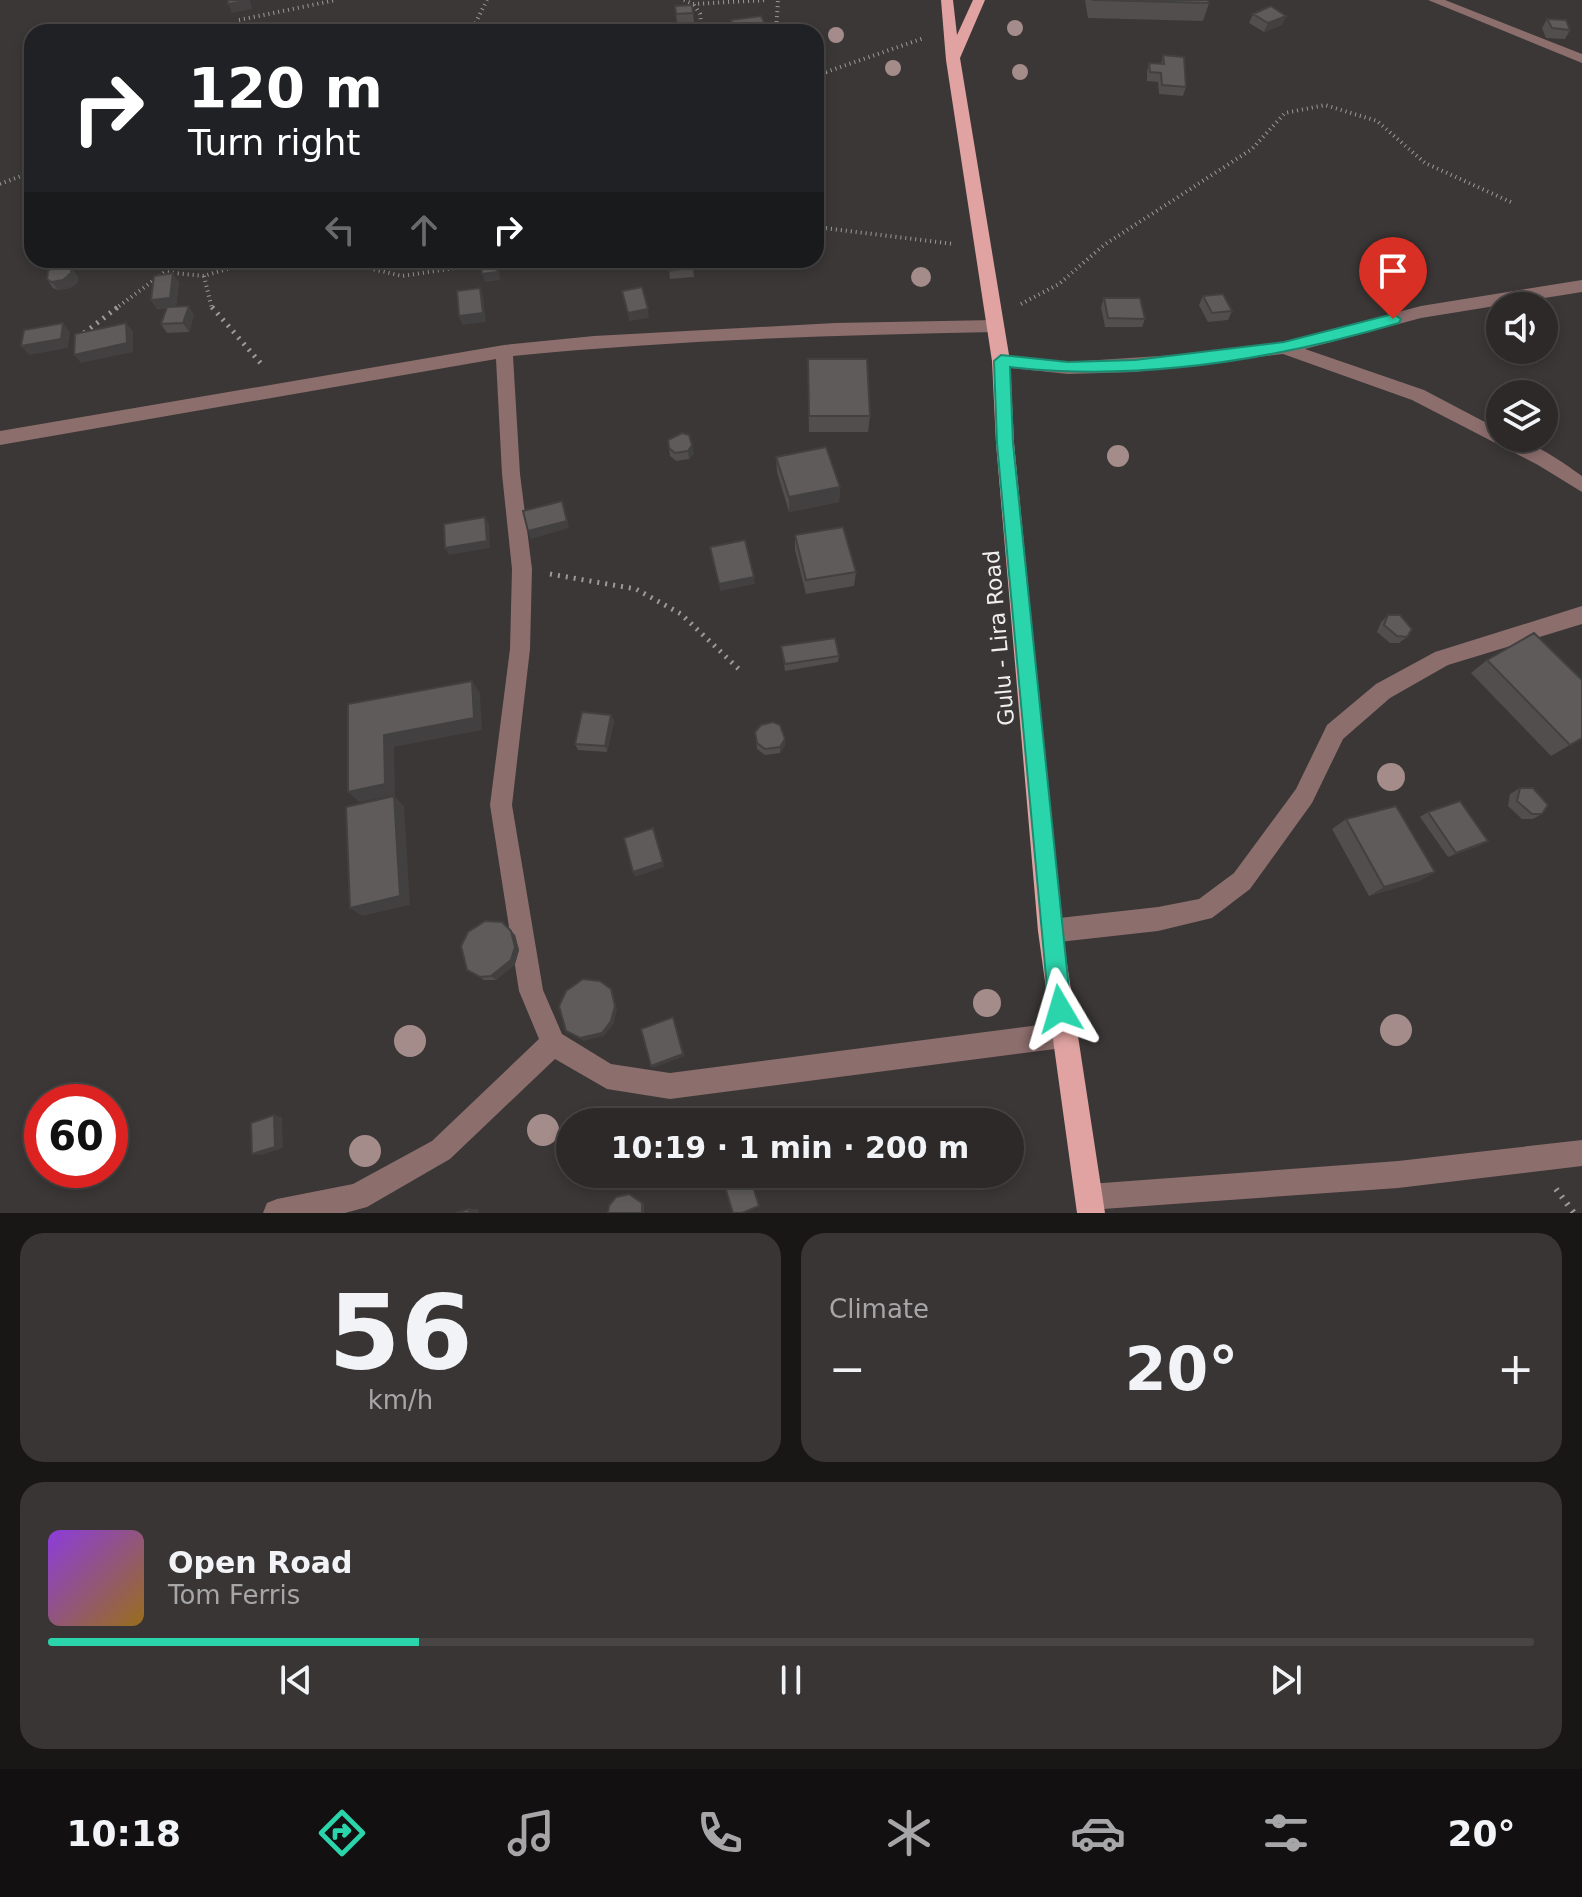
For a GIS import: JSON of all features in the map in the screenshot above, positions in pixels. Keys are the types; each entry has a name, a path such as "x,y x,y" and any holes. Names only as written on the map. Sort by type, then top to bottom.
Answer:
{"main road":[{"name":"Gulu - Lira Road","path":"947,0 953,60 1001,361 1005,443 1050,931 1090,1205"},
{"path":"953,60 979,0"}],"street":[{"path":"1434,0 1582,59"},
{"path":"1001,361 1068,368 1135,366 1284,348 1421,312 1582,286"},
{"path":"0,438 504,351 594,342 994,320"},
{"path":"1284,348 1418,395 1486,431"},
{"path":"504,351 511,474 522,569 520,649 501,805 531,991 553,1043 607,1076 670,1086 1063,1035"},
{"path":"1528,452 1582,485"},
{"path":"1050,931 1158,919 1204,910 1242,881 1251,869 1304,796 1335,732 1383,691 1442,658 1582,615"},
{"path":"277,1213 357,1197 441,1150 553,1043"},
{"path":"1090,1205 1582,1153"}],"path":[{"path":"239,20 336,0"},
{"path":"475,24 487,0"},
{"path":"684,0 693,4 766,0"},
{"path":"776,24 778,0"},
{"path":"693,4 700,14 701,24"},
{"path":"824,72 951,28"},
{"path":"994,320 1059,284 1104,245 1252,149 1285,113 1325,105 1377,121 1425,163 1513,203"},
{"path":"0,184 24,175"},
{"path":"824,228 982,248"},
{"path":"84,334 165,272 204,276 230,268"},
{"path":"368,268 402,276 455,268"},
{"path":"204,276 212,309 282,388"},
{"path":"522,569 636,589 681,614 742,672"}],"building":[{"path":"1092,0 1208,0 1209,3"},
{"path":"692,5 693,13 676,14 675,6"},
{"path":"1271,6 1286,16 1268,23 1253,14"},
{"path":"761,16 765,24 732,24 731,20"},
{"path":"1547,19 1566,20 1570,30 1552,28"},
{"path":"1163,55 1184,57 1186,87 1162,85 1161,73 1150,72 1149,63 1164,64"},
{"path":"71,268 71,273 63,280 51,282 47,279 48,271"},
{"path":"482,268 497,268 497,272 482,274"},
{"path":"173,273 170,298 151,300 154,276"},
{"path":"642,287 648,309 628,313 622,291"},
{"path":"480,288 483,313 459,316 457,291"},
{"path":"1223,294 1232,311 1212,313 1203,296"},
{"path":"1104,298 1140,298 1145,319 1108,318"},
{"path":"189,306 183,323 161,324 167,307"},
{"path":"63,323 61,339 21,346 24,330"},
{"path":"126,323 127,343 74,355 75,334"},
{"path":"808,359 867,359 870,416 809,416"},
{"path":"682,433 689,435 692,445 688,451 675,453 669,448 668,440"},
{"path":"826,447 840,487 789,497 776,457"},
{"path":"562,501 567,521 528,531 523,511"},
{"path":"485,517 487,541 445,548 444,524"},
{"path":"843,527 856,572 806,580 795,535"},
{"path":"745,540 754,577 719,584 710,547"},
{"path":"1388,615 1400,615 1412,629 1407,637 1397,636 1384,625"},
{"path":"1534,633 1582,680 1582,738 1570,745 1487,660"},
{"path":"835,638 839,656 785,664 781,646"},
{"path":"472,681 474,718 384,735 385,784 348,792 348,704"},
{"path":"582,712 611,715 605,746 575,744"},
{"path":"773,722 780,725 785,739 780,747 765,749 757,743 755,732 761,725"},
{"path":"1520,788 1533,788 1548,805 1542,814 1532,814 1517,801"},
{"path":"394,796 400,896 350,908 346,807"},
{"path":"1460,801 1488,841 1456,853 1428,812"},
{"path":"1396,806 1435,872 1384,887 1346,819"},
{"path":"653,828 663,862 633,872 624,838"},
{"path":"485,921 502,922 511,931 515,947 511,960 491,976 480,977 467,970 461,946 468,932"},
{"path":"583,979 600,981 611,989 615,1006 611,1021 602,1033 580,1038 566,1031 559,1006 566,991"},
{"path":"673,1017 683,1054 651,1066 641,1029"},
{"path":"274,1115 275,1147 252,1154 251,1123"},
{"path":"725,1188 753,1188 759,1206 733,1213"},
{"path":"629,1194 642,1203 642,1213 608,1213 616,1197"}],"route":[{"path":"1060,1009 1050,931 1005,443 1001,361 1068,368 1205,359 1284,348 1393,319"}]}
